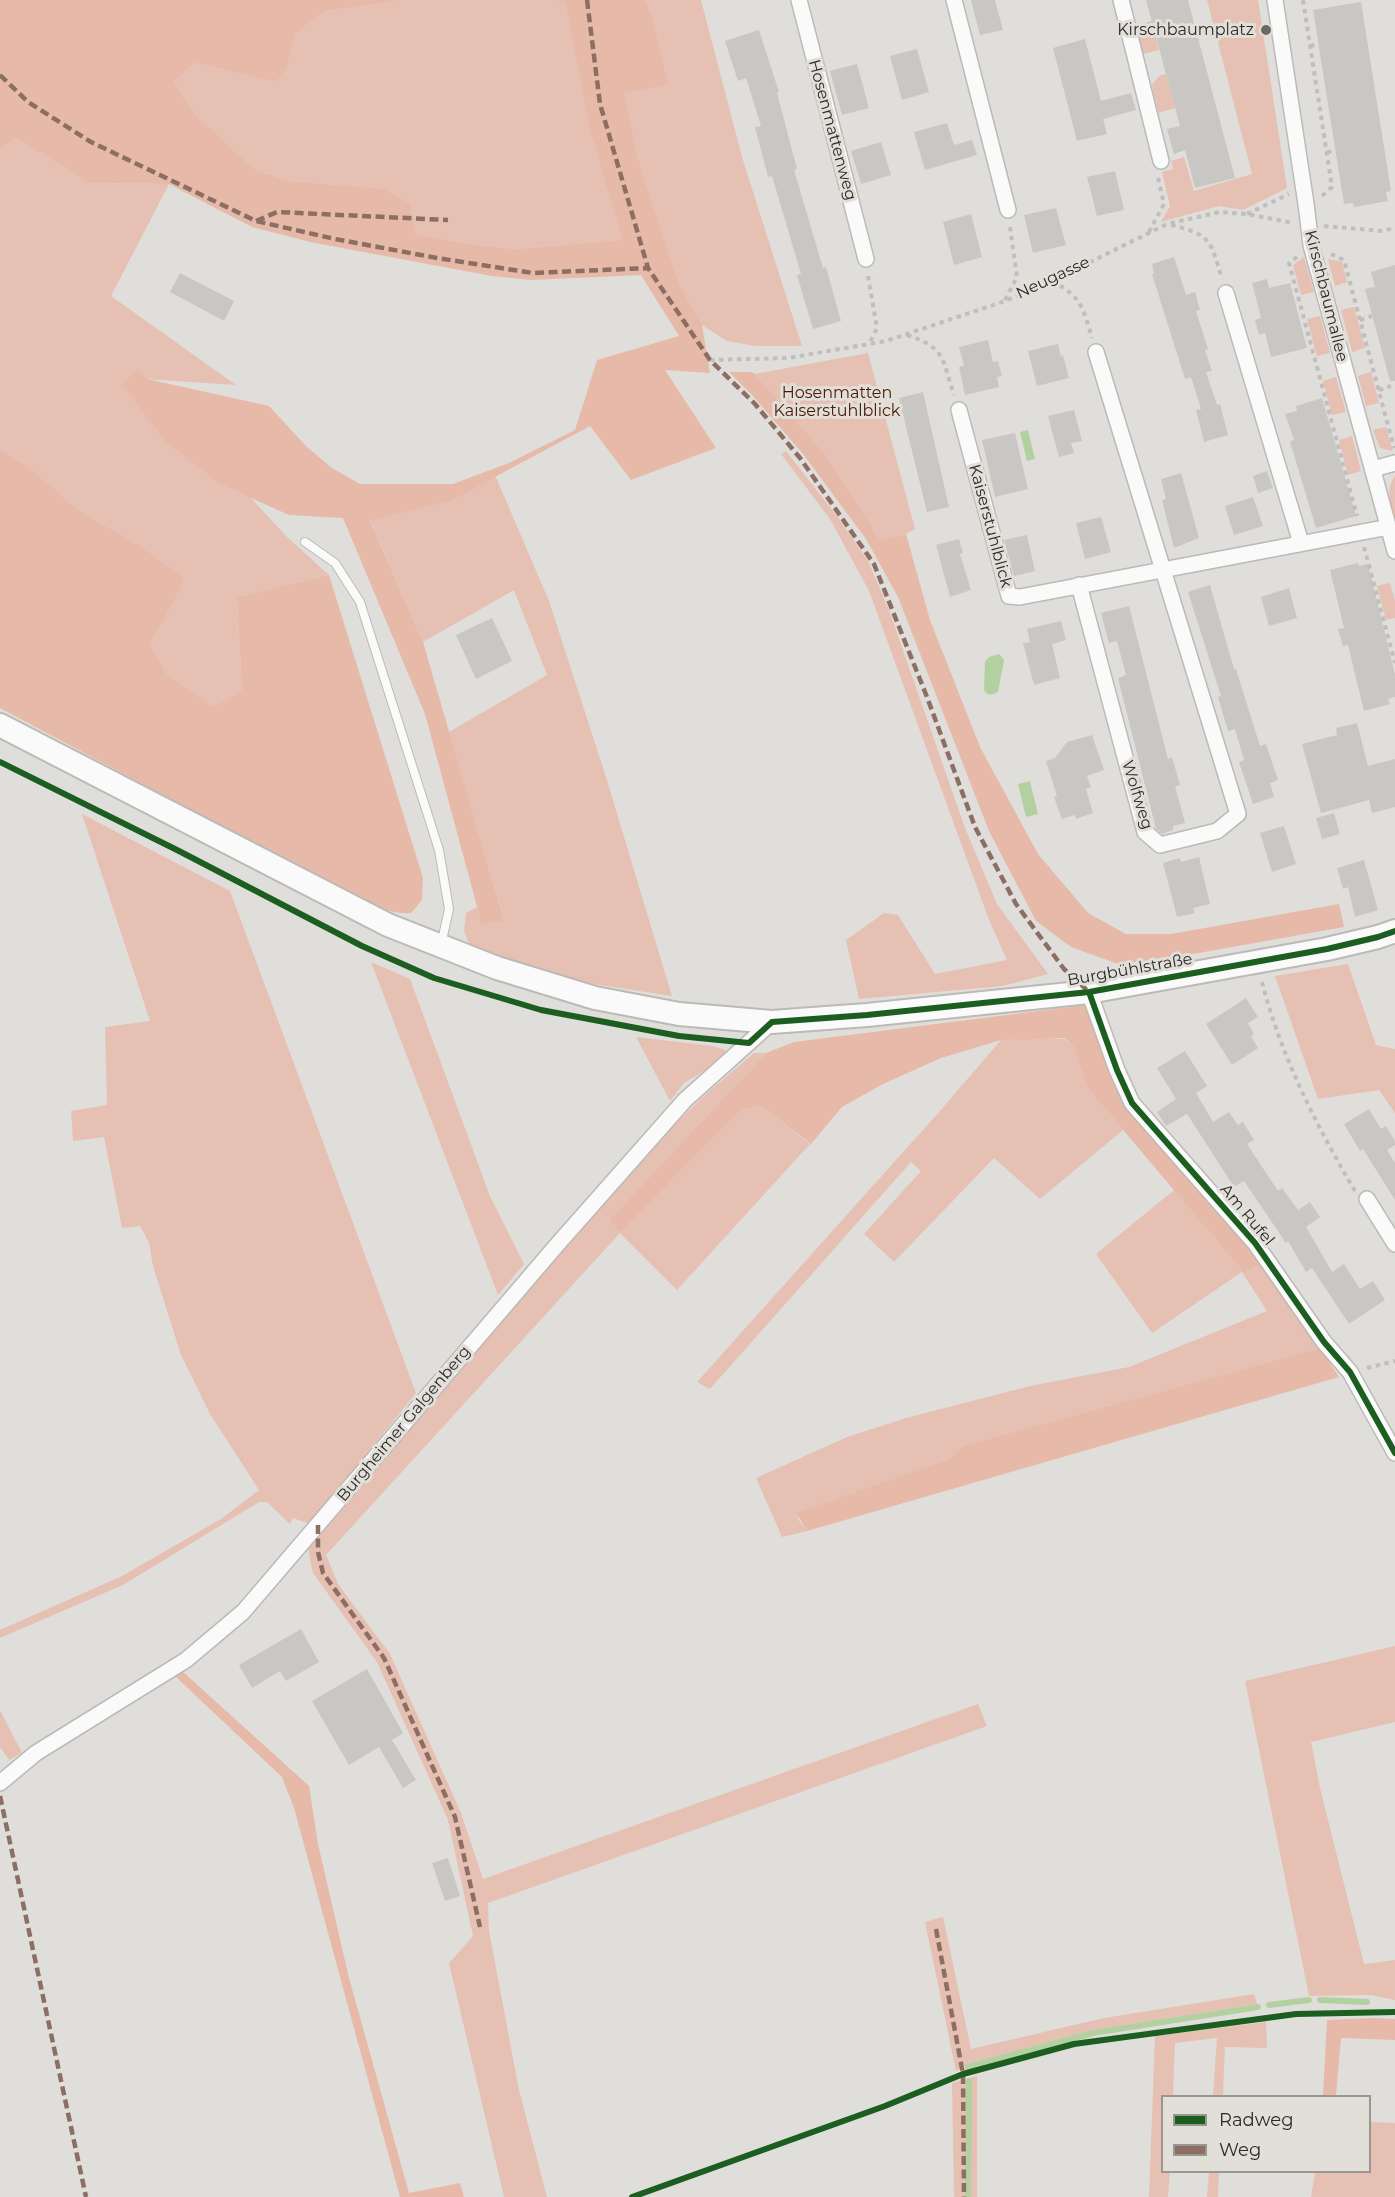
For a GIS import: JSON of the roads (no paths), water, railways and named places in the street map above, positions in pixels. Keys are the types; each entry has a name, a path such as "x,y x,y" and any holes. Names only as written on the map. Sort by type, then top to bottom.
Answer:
{"street":[{"name":"Hosenmattenweg","path":"799,0 866,259"},
{"path":"954,0 1008,210"},
{"path":"1121,0 1161,161"},
{"name":"Kirschbaumallee","path":"1275,0 1311,245 1395,551"},
{"path":"1226,293 1301,543"},
{"path":"1096,352 1161,571"},
{"name":"Kaiserstuhlblick","path":"959,410 1009,596 1020,597 1389,527"},
{"path":"1373,470 1395,464"},
{"name":"Wolfweg","path":"1079,585 1145,832 1160,845 1217,831 1238,814 1161,571"},
{"name":"Burgbühlstraße","path":"0,725 388,925 497,968 595,998 679,1014 772,1022 867,1015 1089,992 1360,942 1395,931"},
{"name":"Am Rufel","path":"1089,992 1117,1070 1132,1103 1255,1244 1324,1342 1350,1372 1395,1453"},
{"name":"Burgheimer Galgenberg","path":"0,1783 36,1753 186,1660 243,1612 556,1246 685,1100 772,1022"},
{"path":"1367,1199 1395,1244"}],"lane":[{"path":"305,542 335,563 360,602 439,850 449,909 441,946"}],"waterway":[{"path":"1269,2005 1309,2000"},
{"path":"1320,2000 1367,2002"},
{"path":"968,2067 1093,2033 1258,2007"},
{"path":"968,2197 969,2081"}],"place":[{"name":"Kirschbaumplatz","path":"1266,30"}],"park label":[{"name":"Hosenmatten Kaiserstuhlblick","path":"837,402"}]}
